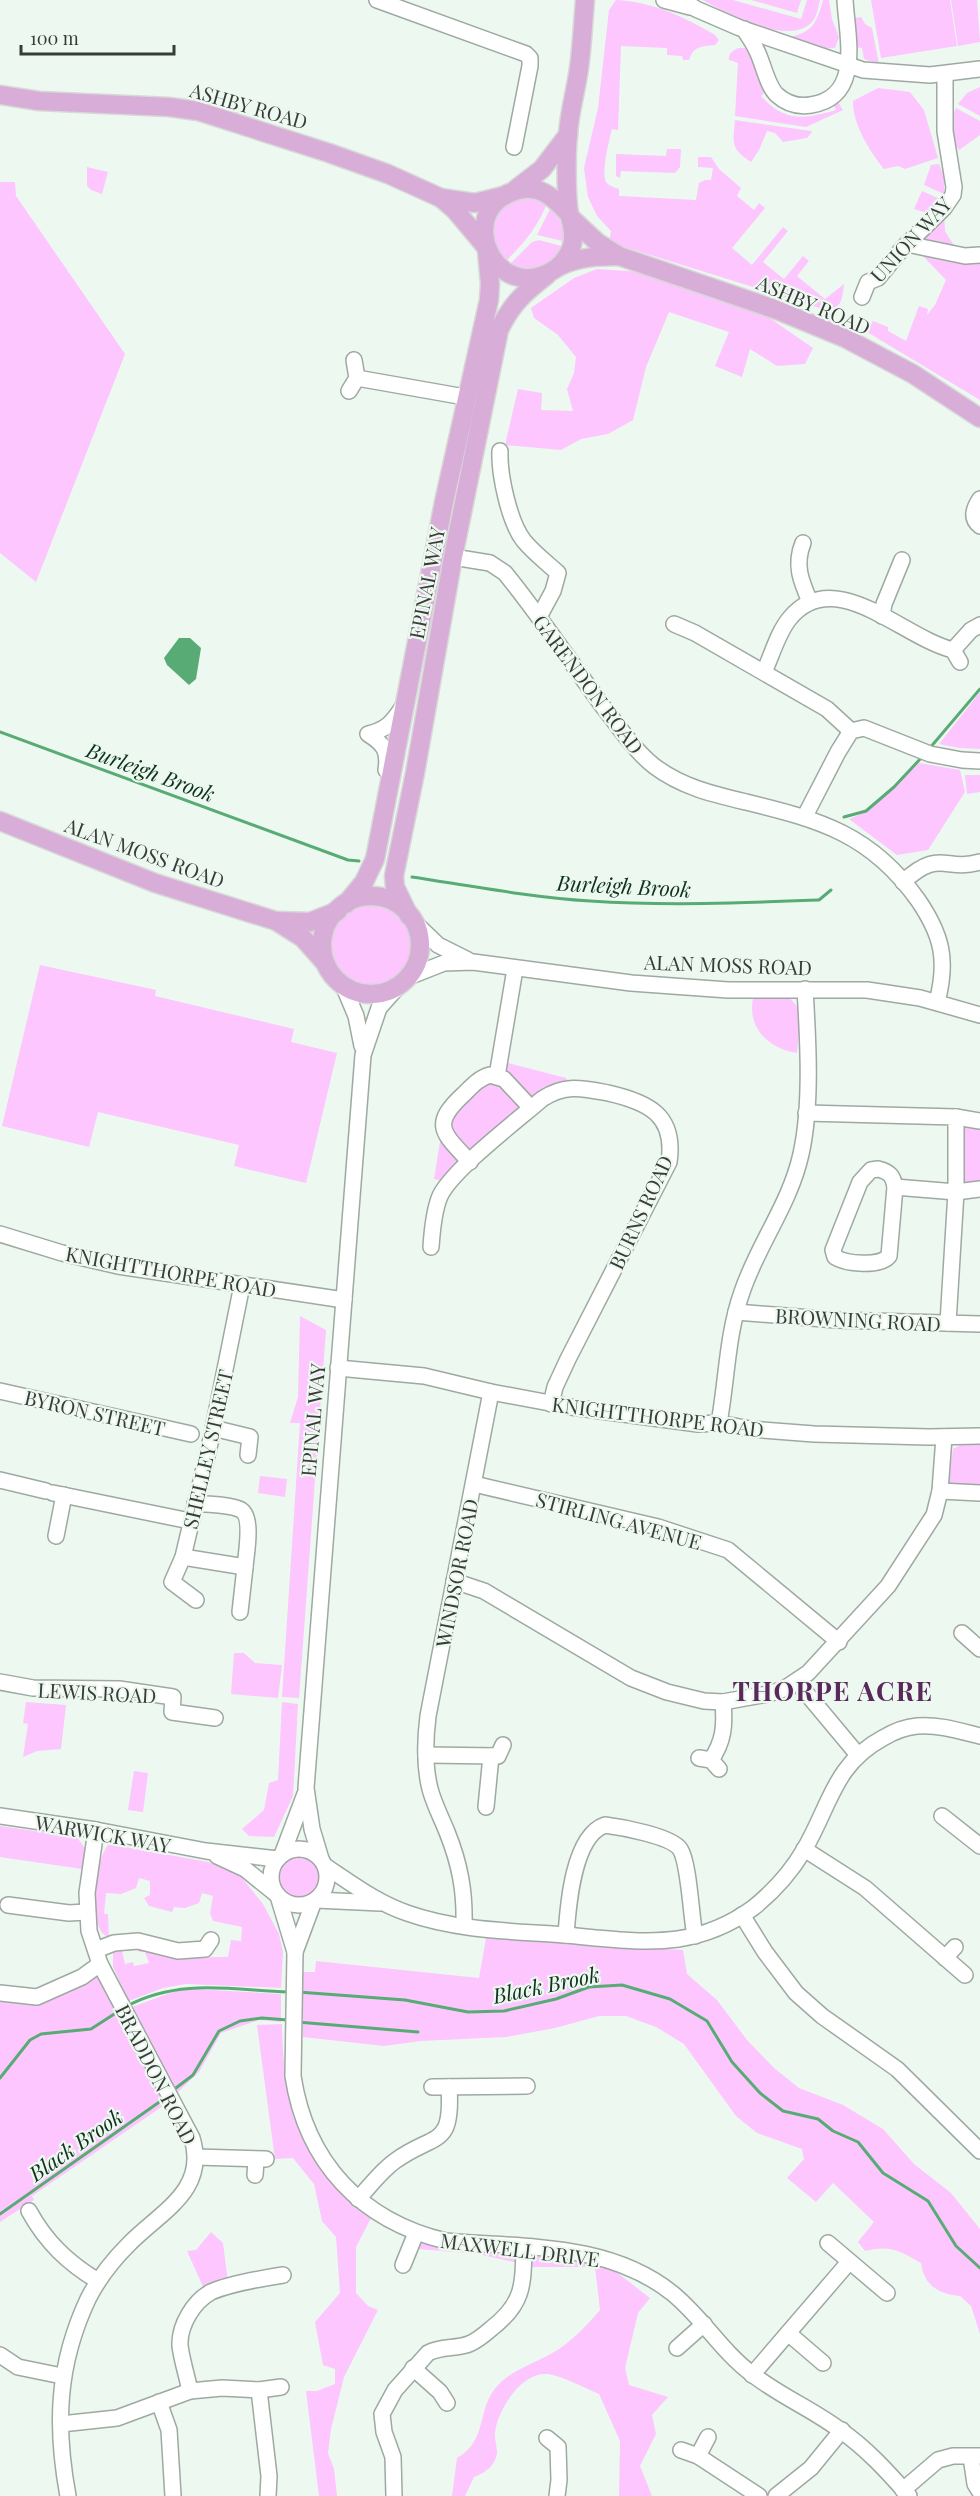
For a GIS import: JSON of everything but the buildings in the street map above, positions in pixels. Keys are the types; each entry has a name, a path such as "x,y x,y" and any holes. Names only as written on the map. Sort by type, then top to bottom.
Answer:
{"main road":[{"path":"568,135 542,169 490,210 486,220 484,231 487,249 493,261 513,276 530,278 553,270 569,253 573,240 570,216 568,135 587,2"},
{"name":"ASHBY ROAD","path":"0,95 39,101 169,107 198,111 329,153 441,198 475,203 508,194"},
{"path":"508,194 530,188 547,192 570,216"},
{"name":"ASHBY ROAD","path":"441,198 455,210 487,249"},
{"name":"ASHBY ROAD","path":"570,216 592,238 619,256 777,310 845,338 913,374 980,418"},
{"name":"EPINAL WAY","path":"412,919 395,887 394,876 416,773 453,557 489,300 487,249"},
{"name":"ASHBY ROAD","path":"553,270 572,260 591,256 619,256"},
{"name":"EPINAL WAY","path":"342,908 370,873 386,808 434,553 476,401 499,330 508,310 518,297 553,270"},
{"path":"434,553 453,557"},
{"name":"ALAN MOSS ROAD","path":"0,821 155,883 276,921 303,938 326,964"},
{"path":"378,896 392,900 412,919 420,936 420,950 414,968 404,980 377,993 358,992 343,985 326,964 322,949 329,922 342,908 363,897 378,896"},
{"name":"ALAN MOSS ROAD","path":"276,921 310,922 342,908"}],"street":[{"path":"376,0 514,49 530,58 522,132 514,147"},
{"path":"664,0 696,9 744,29 758,40 793,56 806,58 819,55 863,70 884,73 945,74 980,69"},
{"path":"682,0 696,9"},
{"path":"744,29 756,48 771,88 778,97 790,104 806,106 831,99 838,93 850,65 844,0"},
{"name":"UNION WAY","path":"862,297 868,282 878,278 907,244 944,208 954,192 944,120 945,74"},
{"path":"907,244 965,256 980,255"},
{"path":"354,360 353,385 459,396 476,401"},
{"path":"500,451 499,464 510,510 522,538 558,573 553,591 539,617"},
{"path":"980,499 974,514 980,526"},
{"path":"797,548 800,576 810,602"},
{"name":"GARENDON ROAD","path":"453,557 490,563 499,568 539,617 634,748 654,766 676,781 699,791 805,816 843,832 888,865 930,917 939,936 943,965 937,1002"},
{"path":"882,616 884,604 904,567"},
{"path":"764,672 788,620 800,608 826,597 847,599 956,656 971,630 980,625"},
{"path":"674,624 698,627 764,672 827,709 851,731"},
{"path":"386,808 384,789 388,755 381,744 368,734 384,730 392,724 404,705"},
{"path":"805,816 837,752 851,731 864,728 926,752 962,760 980,761"},
{"path":"903,882 917,869 931,863 944,861 972,864 980,862"},
{"name":"ALAN MOSS ROAD","path":"412,919 438,945 473,962"},
{"name":"ALAN MOSS ROAD","path":"404,980 444,963 473,962 630,983 728,990 867,990 937,1002 980,1015"},
{"path":"497,1076 515,969"},
{"name":"EPINAL WAY","path":"323,1863 312,1829 306,1788 363,1055 379,1008 404,980"},
{"name":"EPINAL WAY","path":"343,985 356,1016 363,1055"},
{"path":"719,1423 736,1312 750,1272 790,1191 804,1140 806,1113 805,989"},
{"path":"470,1162 448,1139 443,1123 444,1115 477,1082 490,1075 497,1076 510,1085 531,1108"},
{"name":"BURNS ROAD","path":"427,1242 440,1195 450,1182 531,1108 554,1091 571,1087 622,1096 640,1102 658,1113 668,1130 669,1162 568,1359 555,1387 551,1404"},
{"path":"806,1113 956,1117 980,1121"},
{"path":"948,1323 957,1192 956,1117"},
{"path":"871,1170 888,1171 895,1187 889,1256 885,1261 876,1263 840,1261 835,1257 833,1250 864,1175 871,1170"},
{"path":"895,1187 957,1192 980,1189"},
{"name":"KNIGHTTHORPE ROAD","path":"0,1234 62,1253 118,1266 344,1300"},
{"name":"SHELLEY STREET","path":"196,1600 172,1582 183,1557 213,1428 242,1285"},
{"name":"BROWNING ROAD","path":"736,1312 836,1320 980,1324"},
{"name":"KNIGHTTHORPE ROAD","path":"338,1368 424,1376 551,1404 698,1424 719,1423 750,1429 814,1434 980,1436"},
{"name":"BYRON STREET","path":"0,1390 191,1434"},
{"name":"WINDSOR ROAD","path":"464,1926 465,1898 462,1878 454,1850 433,1798 426,1755 428,1716 491,1392"},
{"path":"213,1428 250,1437 248,1455"},
{"path":"454,1581 484,1591 631,1678 680,1696 723,1702 768,1694 797,1682 839,1642 888,1586 934,1515 940,1491 944,1437"},
{"path":"0,1480 190,1521"},
{"name":"STIRLING AVENUE","path":"474,1484 658,1527 728,1550 839,1642"},
{"path":"940,1491 980,1492"},
{"path":"55,1493 56,1536"},
{"path":"195,1503 240,1509 246,1514 248,1523 240,1612"},
{"path":"183,1557 245,1568"},
{"path":"962,1632 973,1649"},
{"name":"LEWIS ROAD","path":"0,1682 33,1688 119,1689 173,1697 172,1712 215,1718"},
{"path":"797,1682 858,1755"},
{"path":"710,1762 720,1746 724,1731 723,1702"},
{"path":"383,1903 315,1900 295,1905 277,1895 271,1878 272,1869 280,1857 298,1849 314,1854 323,1863 383,1903 409,1914 495,1932 646,1940 695,1936 729,1923 742,1915 778,1884 804,1849 837,1780 858,1755 889,1734 915,1726 930,1726 980,1736"},
{"path":"426,1755 500,1753 486,1807"},
{"name":"EPINAL WAY","path":"280,1857 306,1788"},
{"name":"WARWICK WAY","path":"0,1816 96,1830 206,1851 280,1857"},
{"path":"942,1816 950,1832 980,1846"},
{"path":"566,1935 573,1880 584,1846 594,1831 605,1825 665,1839 680,1848 685,1865 695,1936"},
{"name":"BRADDON ROAD","path":"68,2496 62,2458 62,2376 82,2315 98,2281 129,2244 183,2193 192,2177 196,2157 192,2138 114,1990 98,1957 89,1931 86,1912 96,1830"},
{"path":"804,1849 852,1878 950,1953 964,1975"},
{"name":"WARWICK WAY","path":"206,1851 245,1869 277,1895"},
{"path":"315,1900 325,1888 327,1881 323,1863"},
{"name":"MAXWELL DRIVE","path":"277,1895 295,1952"},
{"name":"MAXWELL DRIVE","path":"315,1900 295,1952 293,2076 302,2115 325,2162 339,2180 358,2199 393,2222 416,2233 446,2241 576,2252 619,2263 662,2286 705,2324 728,2353 752,2375 842,2430 878,2461 906,2493"},
{"path":"8,1905 69,1913 86,1912"},
{"path":"742,1915 776,1968 796,1993 822,2016 904,2075 980,2151"},
{"path":"0,1993 37,1997 82,1977 98,1957 114,1943 138,1941 178,1951 206,1949 211,1940"},
{"path":"432,2087 527,2086"},
{"path":"358,2199 396,2160 431,2142 445,2130 449,2122 449,2087"},
{"path":"196,2157 259,2164"},
{"path":"30,2222 58,2253 98,2281"},
{"path":"411,2258 416,2233"},
{"path":"828,2244 886,2293"},
{"path":"398,2490 393,2457 384,2432 382,2414 389,2398 413,2368 434,2349 457,2347 480,2338 513,2309 522,2287 524,2247"},
{"path":"752,2375 849,2262"},
{"path":"190,2391 180,2343 191,2310 212,2292 267,2271 284,2275"},
{"path":"687,2345 705,2324"},
{"path":"788,2333 819,2356"},
{"path":"0,2355 18,2367 62,2376"},
{"path":"413,2368 440,2392 447,2403"},
{"path":"61,2424 117,2418 190,2391 222,2388 259,2390 281,2387"},
{"path":"259,2390 269,2476 268,2496"},
{"path":"159,2402 169,2430 168,2491"},
{"path":"776,2496 811,2468 842,2430"},
{"path":"698,2456 708,2437"},
{"path":"557,2496 558,2441"},
{"path":"681,2450 698,2456 759,2496"},
{"path":"906,2493 938,2460 953,2456 975,2457 975,2484 980,2492"}],"shaded area":[{"path":"616,0 630,1 667,11 714,34 719,40 715,45 696,49 689,60 683,60 682,56 667,55 667,48 621,46 618,130 612,129 609,141 605,165 606,182 619,189 619,196 696,200 699,183 711,180 713,168 698,167 698,157 711,157 719,169 741,188 737,196 754,210 759,203 765,208 732,248 752,265 783,227 788,231 763,262 784,279 803,256 809,261 797,276 825,299 844,284 839,305 826,310 609,242 611,231 597,216 588,197 584,168 598,108 609,10"},
{"path":"703,0 733,0 801,19 807,0 820,0 812,22 802,29 789,31 741,19"},
{"path":"751,0 801,0 797,13"},
{"path":"823,0 829,0 832,19 839,37 835,48 820,49 790,37 804,32 813,25"},
{"path":"871,0 950,0 957,46 881,58"},
{"path":"951,0 977,0 980,42 958,46"},
{"path":"861,17 865,24 872,28 879,64 864,59 862,48 854,47 855,18"},
{"path":"738,48 746,48 751,52 766,91 761,96 778,111 787,115 805,117 836,110 833,103 838,102 843,110 806,127 735,116 738,63 729,60 729,56"},
{"path":"980,87 980,116 958,104 967,93"},
{"path":"878,88 910,92 924,110 938,158 905,169 898,166 884,169 863,137 853,110 853,101"},
{"path":"956,108 980,121 980,135 959,150 952,130 952,119"},
{"path":"735,120 812,132 807,138 783,142 775,133 767,131 751,162 739,153 734,144"},
{"path":"667,149 681,149 680,167 675,173 621,171 620,178 616,176 616,154 666,156"},
{"path":"939,164 944,176 944,194 924,185 931,165"},
{"path":"87,167 108,172 102,194 87,186"},
{"path":"0,182 15,182 16,196 125,354 36,582 0,553"},
{"path":"922,191 940,199 931,214 914,209"},
{"path":"524,194 548,200 530,234 505,262 491,235 496,211"},
{"path":"553,203 560,209 567,242 537,235"},
{"path":"944,212 945,231 956,249 922,244 922,235"},
{"path":"539,240 565,247 559,257 534,271 508,266 532,242"},
{"path":"922,255 980,262 980,400 867,332 873,321 888,327 888,331 906,341 919,306 928,309 927,315 935,305 946,280"},
{"path":"597,269 657,273 758,310 813,348 805,364 777,366 750,349 742,377 715,366 729,332 669,312 646,367 633,420 608,434 581,439 561,450 505,445 518,389 542,393 541,410 573,411 567,389 574,373 576,357 558,335 534,318 531,308 574,278"},
{"path":"179,638 190,638 201,648 196,679 189,685 167,665 164,658"},
{"path":"980,692 980,749 939,744"},
{"path":"919,763 960,770 965,792 928,850 897,855 849,819 866,812"},
{"path":"965,775 980,775 980,792 967,794"},
{"path":"372,902 395,909 407,921 414,944 407,967 395,979 372,986 349,979 337,967 330,944 337,921 349,909"},
{"path":"40,965 156,990 155,996 294,1029 291,1042 337,1053 306,1183 234,1166 239,1145 98,1112 89,1147 2,1126"},
{"path":"754,995 790,998 801,1011 797,1053 777,1047 761,1034 753,1017"},
{"path":"500,1061 566,1078 571,1087 562,1088 450,1182 434,1179 443,1123"},
{"path":"956,1117 980,1121 980,1189 956,1192"},
{"path":"300,1316 326,1330 299,1698 282,1697 300,1423 290,1423 298,1397"},
{"path":"980,1444 980,1489 948,1484 953,1449 960,1445"},
{"path":"260,1476 287,1479 285,1497 258,1493"},
{"path":"234,1653 244,1653 255,1663 282,1665 278,1698 231,1694"},
{"path":"26,1702 66,1705 61,1749 37,1751 23,1757 28,1724 23,1723"},
{"path":"282,1702 298,1704 293,1796 274,1837 249,1836 242,1829 264,1810 269,1783 278,1780"},
{"path":"134,1771 148,1773 143,1812 128,1810"},
{"path":"0,1826 77,1837 86,1850 82,1869 0,1857"},
{"path":"109,1844 208,1862 232,1871 242,1878 263,1904 279,1934 283,1952 281,1988 186,1984 163,1988 129,2001 113,1967 113,1953 119,1948 131,1946 122,1951 125,1964 133,1962 134,1966 149,1963 145,1952 139,1952 138,1948 208,1957 228,1957 231,1940 241,1941 242,1927 213,1921 210,1913 213,1896 202,1893 199,1903 185,1908 174,1907 172,1912 149,1906 144,1898 150,1895 150,1881 139,1878 136,1888 121,1894 106,1893 104,1914 108,1914 109,1937 102,1932 97,1922 95,1894 100,1864"},
{"path":"299,1857 307,1858 314,1863 319,1870 319,1886 314,1893 307,1898 299,1899 291,1898 284,1893 279,1886 278,1878 279,1870 284,1863 291,1858"},
{"path":"486,1938 683,1950 687,1974 717,2000 747,2040 774,2068 799,2088 843,2105 883,2129 914,2164 951,2193 980,2229 980,2334 971,2306 960,2296 939,2291 929,2283 925,2278 921,2263 894,2250 865,2251 858,2242 874,2222 833,2183 816,2202 787,2178 804,2159 802,2149 757,2133 736,2116 684,2044 656,2027 626,2016 599,2016 555,2028 506,2037 421,2041 384,2046 303,2037 303,1972 315,1972 316,1961 479,1978"},
{"path":"100,1964 173,2099 32,2196 34,2200 0,2222 0,1993 37,1997"},
{"path":"178,1990 281,1994 281,2022 259,2020 221,2033 199,2072 178,2092 132,2007"},
{"path":"282,2024 287,2082 292,2108 301,2133 328,2178 347,2199 371,2218 356,2247 356,2293 368,2306 378,2310 344,2377 331,2429 328,2453 334,2469 337,2496 319,2496 306,2391 317,2391 335,2384 335,2369 323,2365 315,2322 340,2293 336,2237 322,2221 314,2184 293,2158 275,2159 257,2025"},
{"path":"211,2232 223,2243 228,2282 204,2289 187,2251 196,2250"},
{"path":"422,2241 509,2251 515,2255 518,2263 478,2254 418,2249 416,2244"},
{"path":"555,2254 611,2268 650,2298 638,2313 625,2368 629,2385 668,2397 652,2415 656,2434 640,2466 652,2496 619,2496 620,2441 599,2394 547,2374 528,2379 512,2394 497,2424 495,2436 497,2453 493,2463 486,2471 474,2477 465,2496 452,2496 457,2458 474,2442 487,2404 499,2384 513,2373 565,2345 600,2310 595,2267 527,2267 536,2256"}],"waterway":[{"name":"Burleigh Brook","path":"929,749 980,689"},
{"name":"Burleigh Brook","path":"0,732 348,860 359,861"},
{"name":"Burleigh Brook","path":"844,817 866,811 894,787 923,756"},
{"name":"Burleigh Brook","path":"412,877 545,897 619,903 819,900 831,890"},
{"name":"Black Brook","path":"298,1992 405,2000 468,2012 504,2011 556,1999 589,1987 622,1985 670,1999 707,2021 732,2062 760,2093 783,2111 818,2119 833,2131 858,2142 883,2173 928,2201 956,2246 980,2268"},
{"name":"Black Brook","path":"127,2006 147,1997 186,1989 226,1988 288,1992"},
{"name":"Black Brook","path":"0,2078 30,2040 41,2034 91,2029 119,2011"},
{"name":"Black Brook","path":"172,2091 193,2075 219,2031 240,2021 262,2018 288,2020"},
{"name":"Black Brook","path":"297,2022 418,2032"},
{"name":"Black Brook","path":"0,2214 165,2098"}],"district":[{"name":"THORPE ACRE","path":"833,1690"}]}
